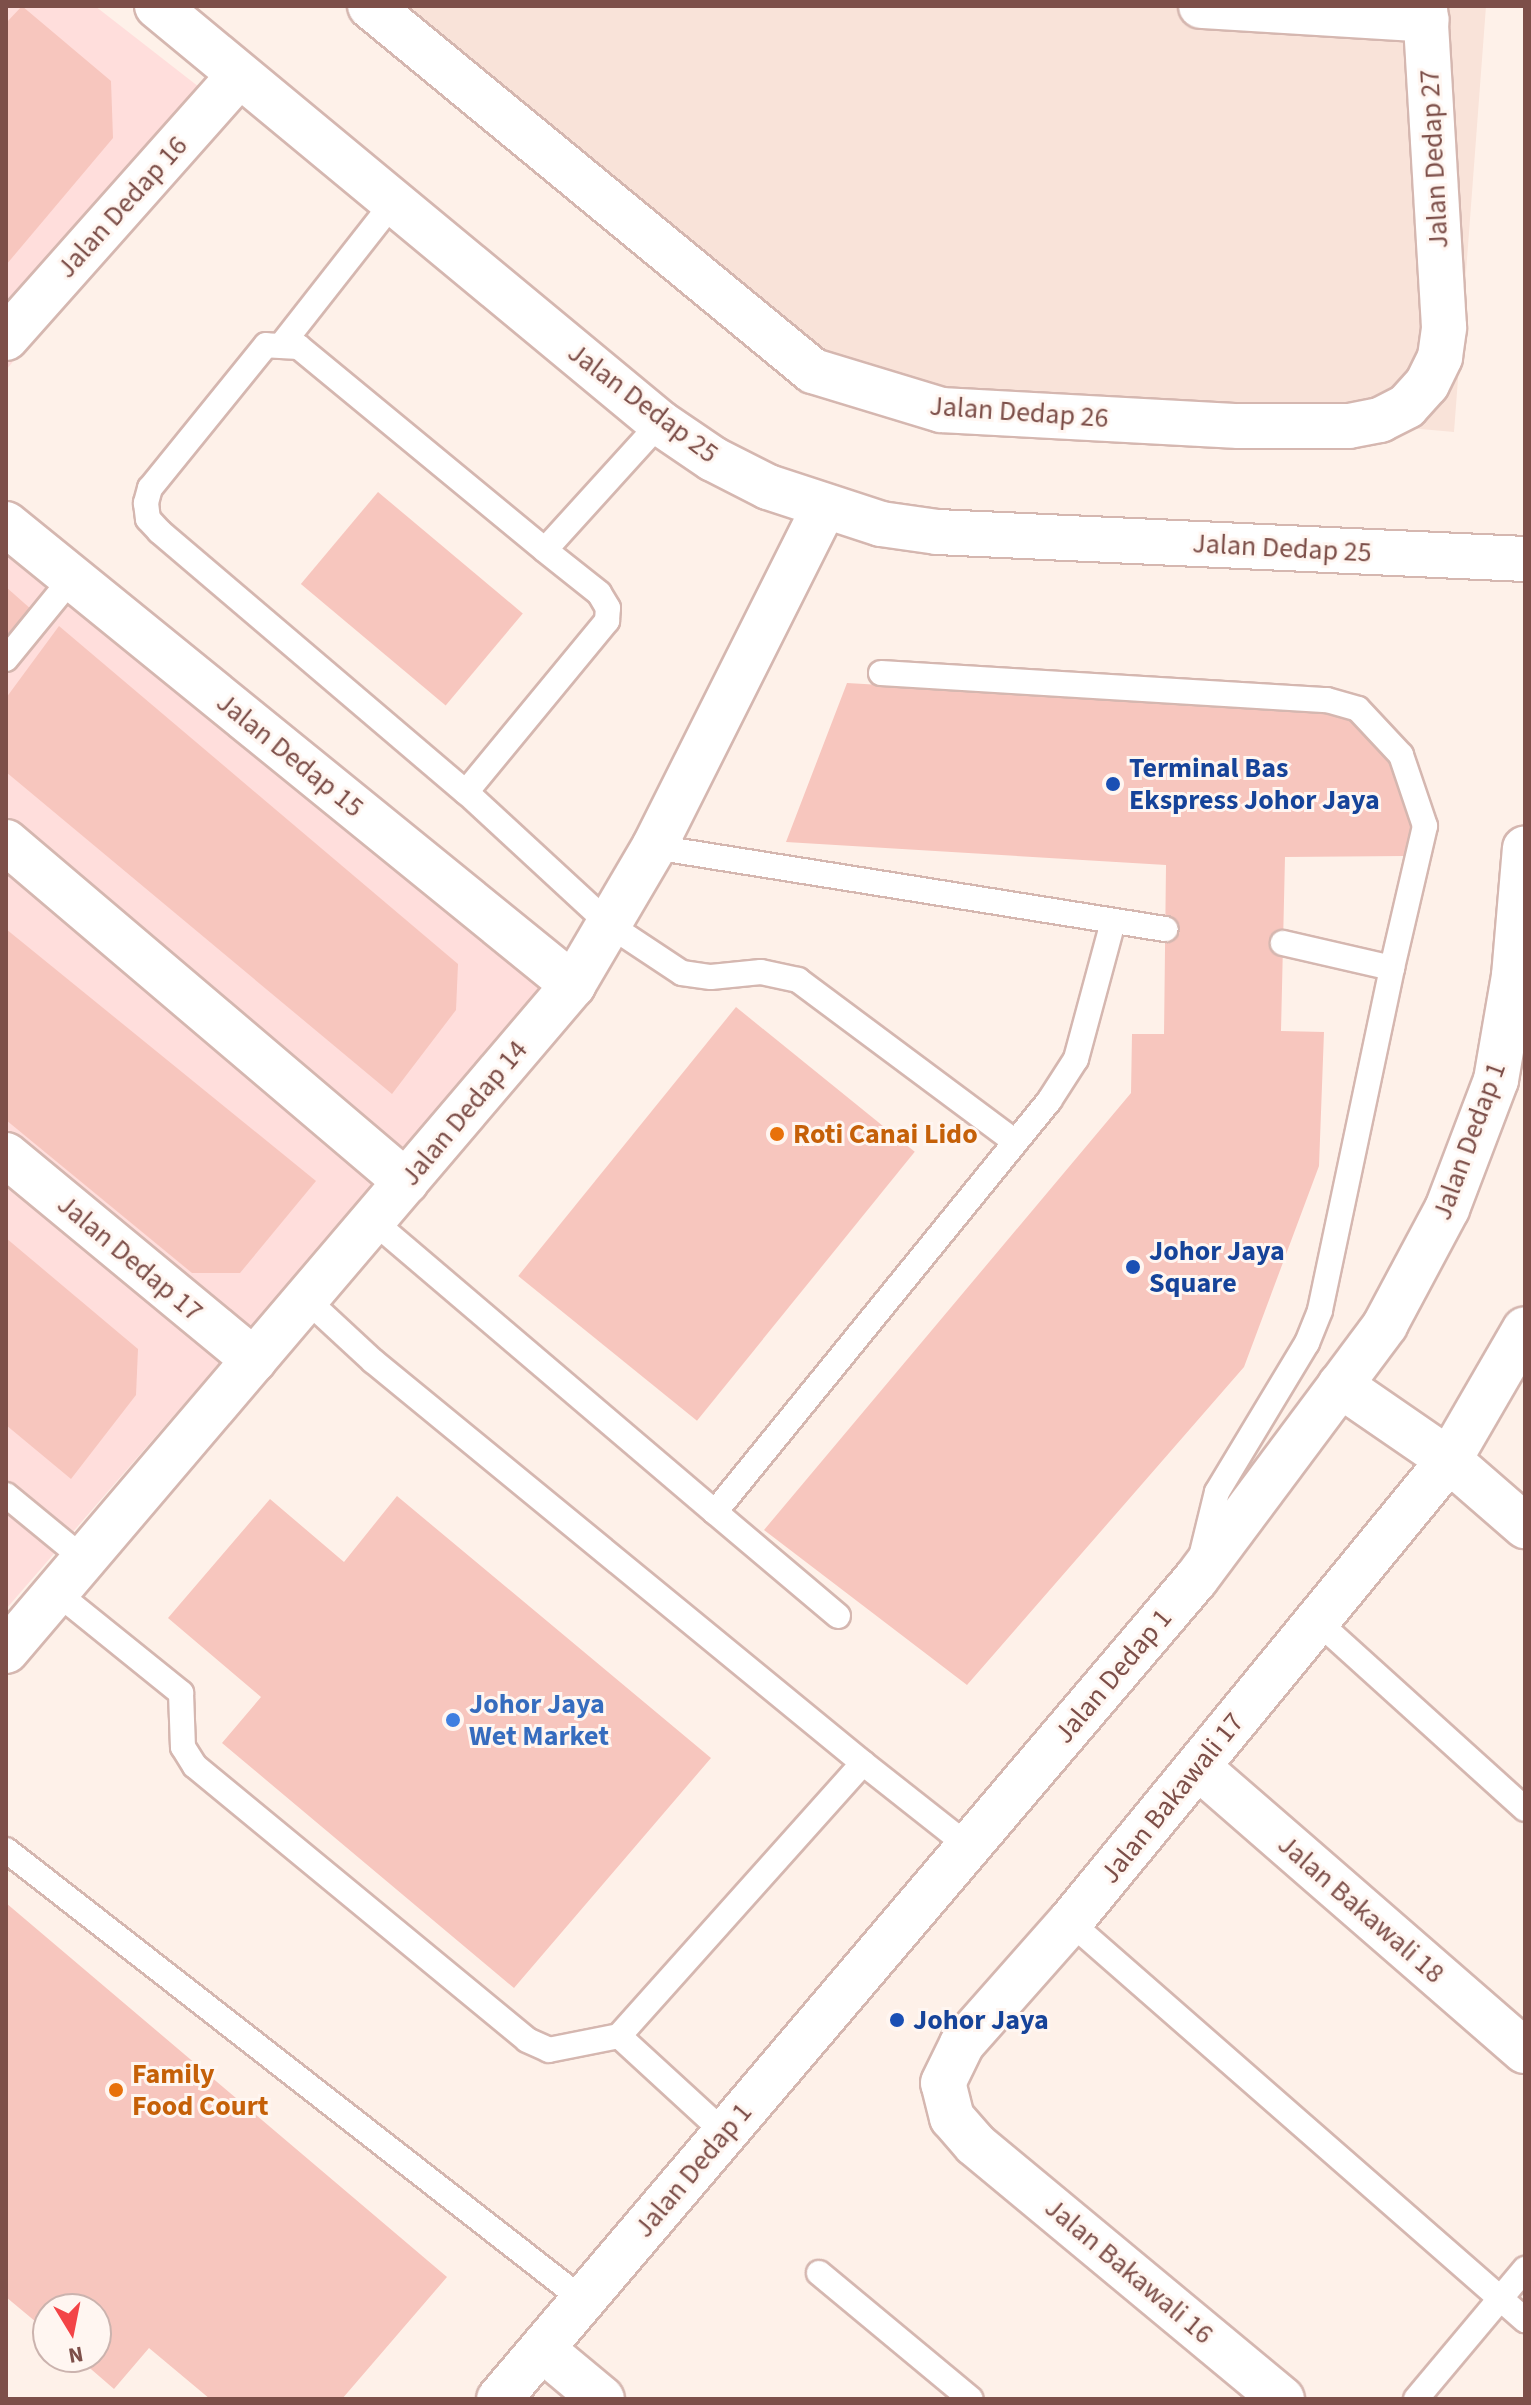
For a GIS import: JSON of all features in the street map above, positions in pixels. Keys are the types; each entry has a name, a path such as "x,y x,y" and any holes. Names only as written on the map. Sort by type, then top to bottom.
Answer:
{"street":[{"name":"Jalan Dedap 25","path":"157,6 238,77 660,423 713,459 824,508 937,532 1525,559"},
{"name":"Jalan Dedap 26","path":"370,6 802,365 920,406 1239,426 1349,426 1380,420 1407,406 1427,384 1440,357 1442,311"},
{"path":"1220,7 1426,13"},
{"name":"Jalan Dedap 27","path":"1426,13 1442,311"},
{"name":"Jalan Dedap 16","path":"6,338 238,77"},
{"name":"Jalan Dedap 14","path":"6,1651 573,985 611,926 654,847 824,508"},
{"name":"Jalan Dedap 15","path":"6,524 573,985"},
{"path":"6,842 406,1182"},
{"name":"Jalan Dedap 1","path":"499,2399 1196,1579 1340,1385 1418,1268 1496,1080 1514,976 1525,848"},
{"name":"Jalan Dedap 17","path":"6,1155 254,1360"},
{"name":"Jalan Bakawali 17","path":"975,2144 952,2118 945,2101 948,2065 1070,1922 1449,1460 1525,1329"},
{"path":"1340,1385 1449,1460 1525,1526"},
{"name":"Jalan Bakawali 18","path":"1198,1767 1525,2051"},
{"name":"Jalan Bakawali 16","path":"975,2144 1282,2399"},
{"path":"542,2349 602,2399"}],"lane":[{"path":"283,343 392,204"},
{"path":"466,792 607,621 608,608 599,593 299,347 283,343 266,345 254,355 150,488 148,519 466,792 611,926 682,973 711,977 761,972 798,980 1015,1142"},
{"path":"545,550 660,423"},
{"path":"6,659 72,578"},
{"path":"881,673 1327,700 1358,709 1401,755 1425,826 1320,1310 1307,1343 1217,1492 1196,1579"},
{"path":"654,847 1165,929"},
{"path":"715,1512 1015,1142 1076,1059 1113,922"},
{"path":"1283,943 1392,968"},
{"path":"373,1221 838,1616"},
{"path":"306,1299 373,1361 968,1846"},
{"path":"6,1495 84,1559"},
{"path":"56,1592 181,1693 183,1747 195,1766 527,2040 549,2050 619,2036 863,1763"},
{"path":"1317,1621 1525,1809"},
{"path":"6,1850 583,2300"},
{"path":"1070,1922 1525,2320"},
{"path":"619,2036 725,2133"},
{"path":"1416,2399 1525,2269"},
{"path":"819,2273 971,2399"}],"shaded area":[{"path":"6,6 95,6 226,108 6,370"},
{"path":"380,6 1486,6 1454,432 825,376"},
{"path":"6,541 548,984 6,1609"}],"building":[{"path":"22,6 111,81 113,138 6,265 6,23"},
{"path":"378,492 523,613 446,705 301,584"},
{"path":"6,587 32,610 6,641"},
{"path":"59,626 458,964 456,1010 392,1094 6,772 6,698"},
{"name":"Johor Jaya Square","path":"847,683 1349,712 1407,786 1421,831 1415,851 1405,856 1285,857 1281,1031 1324,1032 1319,1166 1244,1367 967,1685 764,1530 1131,1093 1132,1034 1164,1034 1166,865 786,842"},
{"path":"6,929 316,1181 240,1273 192,1273 6,1120"},
{"path":"736,1007 915,1152 697,1421 518,1276"},
{"path":"6,1238 138,1349 136,1395 71,1479 6,1425"},
{"name":"Johor Jaya Wet Market","path":"397,1496 711,1758 514,1988 222,1743 261,1697 168,1618 270,1499 344,1562"},
{"name":"Family Food Court","path":"6,1903 447,2277 342,2399 210,2399 149,2348 114,2389 96,2373 112,2373 112,2293 32,2293 32,2319 6,2297"}],"place":[{"name":"Terminal Bas Ekspress Johor Jaya","path":"1113,784"},
{"name":"Roti Canai Lido","path":"777,1134"},
{"name":"Johor Jaya Square","path":"1133,1267"},
{"name":"Johor Jaya Wet Market","path":"453,1720"},
{"name":"Johor Jaya","path":"897,2020"},
{"name":"Family Food Court","path":"116,2090"}]}
